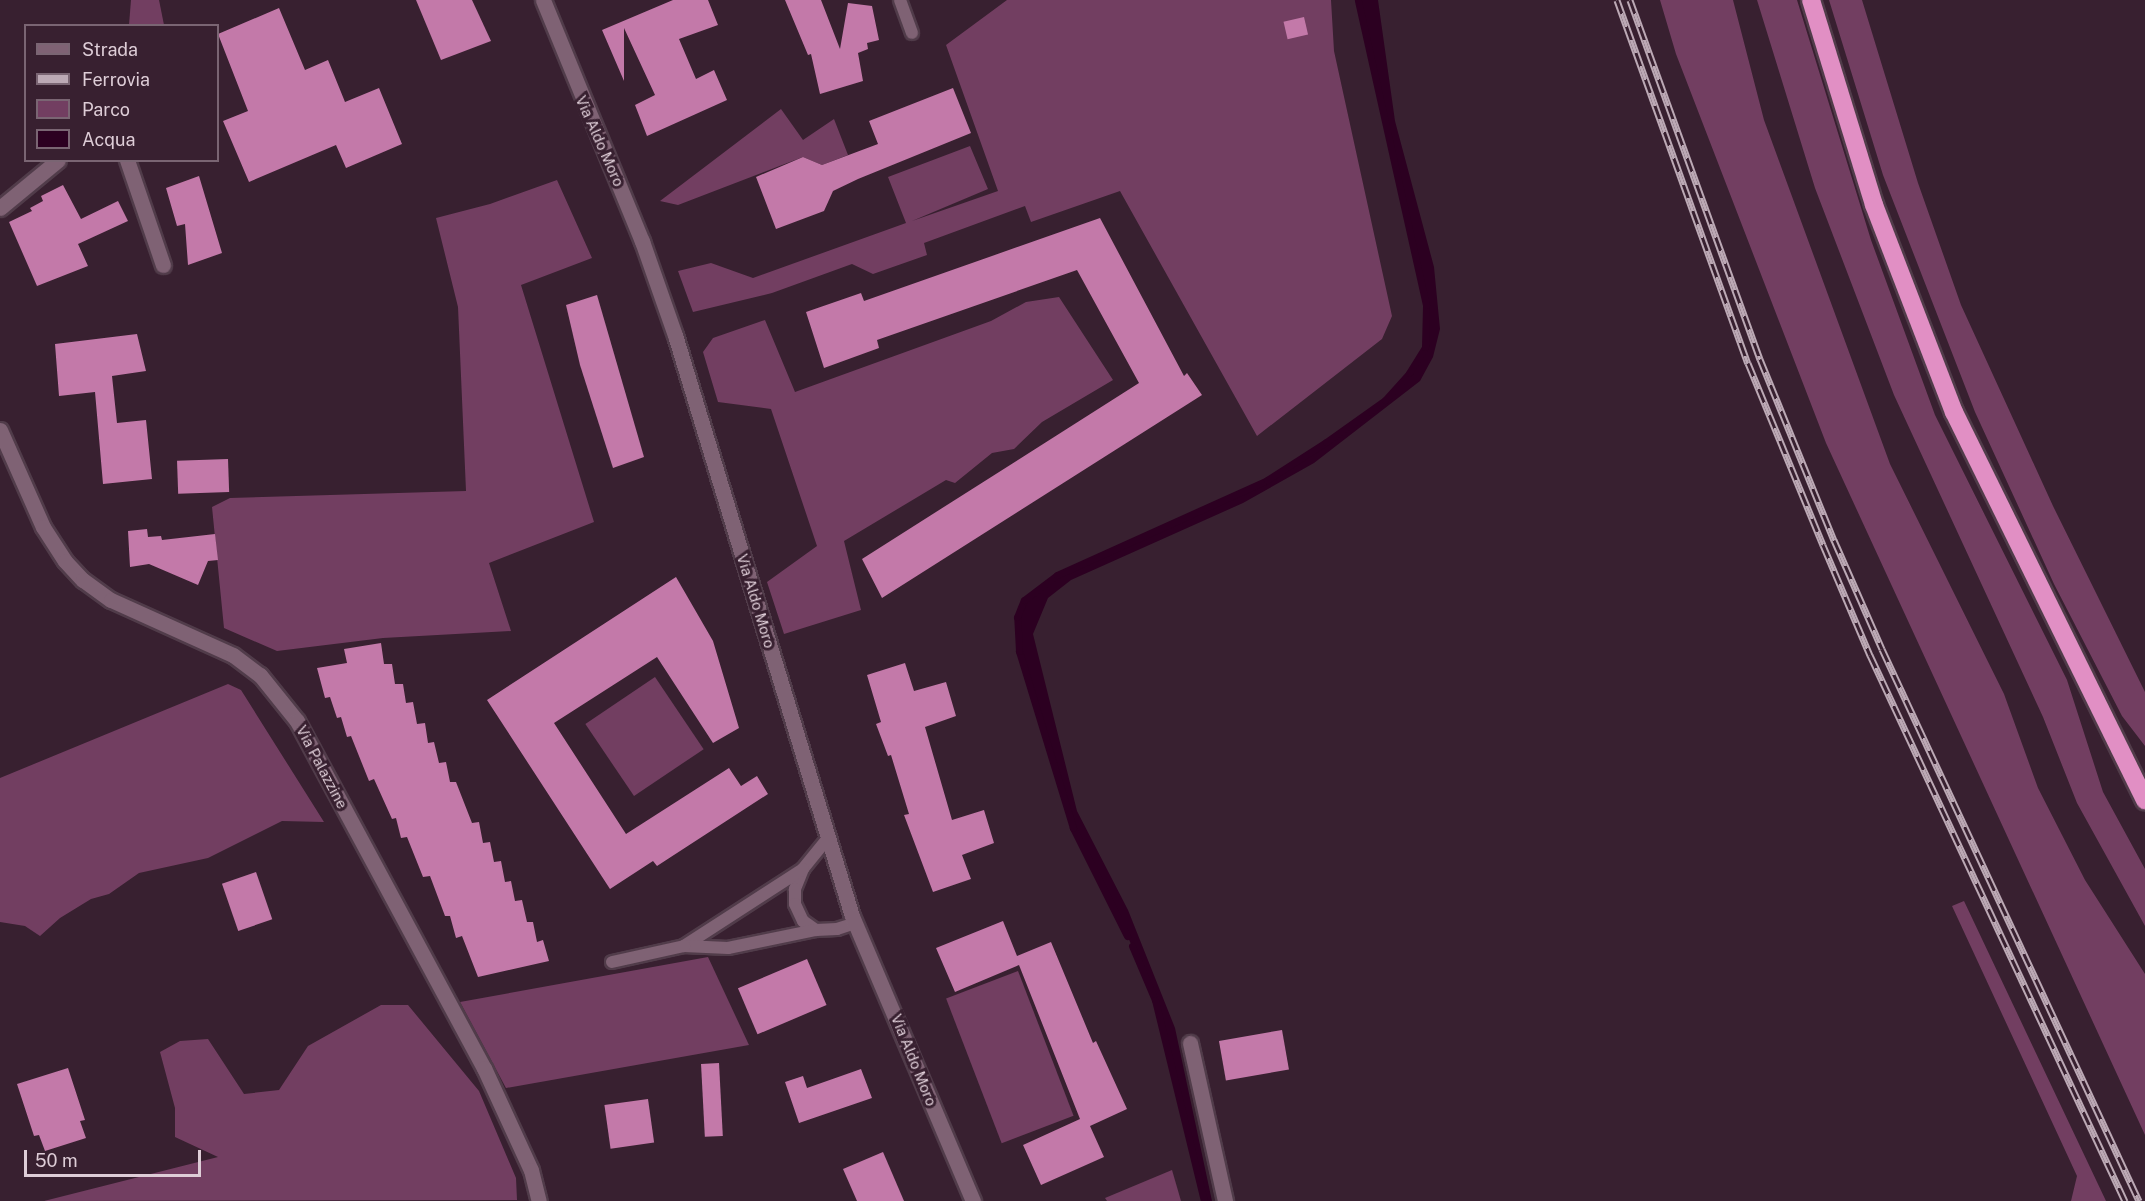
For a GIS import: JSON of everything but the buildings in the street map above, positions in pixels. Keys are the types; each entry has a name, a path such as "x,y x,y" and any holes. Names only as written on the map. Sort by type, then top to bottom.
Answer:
{"highway":[{"path":"1811,0 1874,205 1954,412 2145,801"}],"street":[{"name":"Via Aldo Moro","path":"543,0 642,241 675,335 855,922 973,1201"},
{"path":"0,208 56,162"},
{"path":"128,162 163,265"},
{"name":"Via Palazzine","path":"0,430 43,527 65,561 83,580 111,600 233,655 260,675 297,721 483,1068 531,1170 539,1201"},
{"path":"1190,1043 1225,1201"}],"lane":[{"path":"900,0 912,33"},
{"path":"816,930 803,921 795,904 795,889 803,869 828,838"},
{"path":"684,946 803,869"},
{"path":"612,962 684,946 728,948 816,930 837,929 855,922"}],"green space":[{"path":"131,0 159,0 164,24 129,24"},
{"path":"1007,0 1331,0 1334,51 1392,316 1382,339 1257,436 1120,191 1031,222 1025,206 924,243 927,255 873,274 852,264 772,293 693,312 678,271 711,263 753,278 906,223 888,177 970,146 988,189 912,221 998,191 946,45"},
{"path":"1660,0 1733,0 1764,120 1890,464 2004,694 2038,788 2085,880 2145,974 2145,1135 1826,443 1676,54"},
{"path":"1757,0 1797,0 1871,240 1935,415 2067,680 2103,792 2145,869 2145,926 2077,803 2043,717 1894,395 1815,188"},
{"path":"1829,0 1862,0 1918,183 1961,305 2053,506 2145,692 2145,746 2122,716 2054,584 1975,412 1883,175"},
{"path":"781,109 803,140 834,119 848,155 822,165 803,157 678,205 660,201"},
{"path":"557,180 592,258 521,285 594,522 489,563 511,631 383,638 277,651 224,628 212,507 230,498 466,491 458,307 436,218 490,204"},
{"path":"1059,297 1113,380 1042,422 1014,449 992,453 955,483 946,480 844,541 861,610 784,634 767,582 817,546 771,409 718,402 703,352 713,338 765,320 795,392 991,321 1026,302"},
{"path":"655,677 704,749 634,796 585,724"},
{"path":"228,684 241,690 324,822 282,821 208,858 139,873 109,894 91,899 60,918 40,936 25,926 0,922 0,778"},
{"path":"1964,901 2106,1201 2071,1201 2077,1176 1952,906"},
{"path":"708,957 749,1045 506,1088 460,1002"},
{"path":"1018,971 1074,1116 1002,1143 946,999"},
{"path":"381,1005 408,1005 479,1091 516,1178 517,1200 44,1201 218,1157 175,1137 175,1108 160,1052 180,1041 208,1039 244,1094 279,1090 308,1046"},
{"path":"1172,1170 1181,1201 1107,1201 1105,1198"}],"water":[{"path":"1358,0 1378,0 1395,121 1434,267 1440,329 1433,357 1420,381 1314,463 1243,503 1071,580 1048,598 1033,634 1077,811 1128,910 1175,1028 1212,1201 1204,1201 1155,1000 1115,907 1073,828 1019,651 1017,617 1024,600 1057,575 1267,480 1326,442 1385,400 1409,373 1425,347 1426,305"}],"waterway":[{"path":"1127,936 1073,828 1019,651 1017,617 1024,600 1057,575 1267,480 1326,442 1385,400 1409,373 1425,347 1426,305 1358,0"},
{"path":"1132,946 1155,1000 1204,1201"}],"railway":[{"path":"1617,0 1748,363 1823,545 1870,655 2125,1201"},
{"path":"1630,0 1760,359 1834,540 1882,649 2139,1201"}]}
